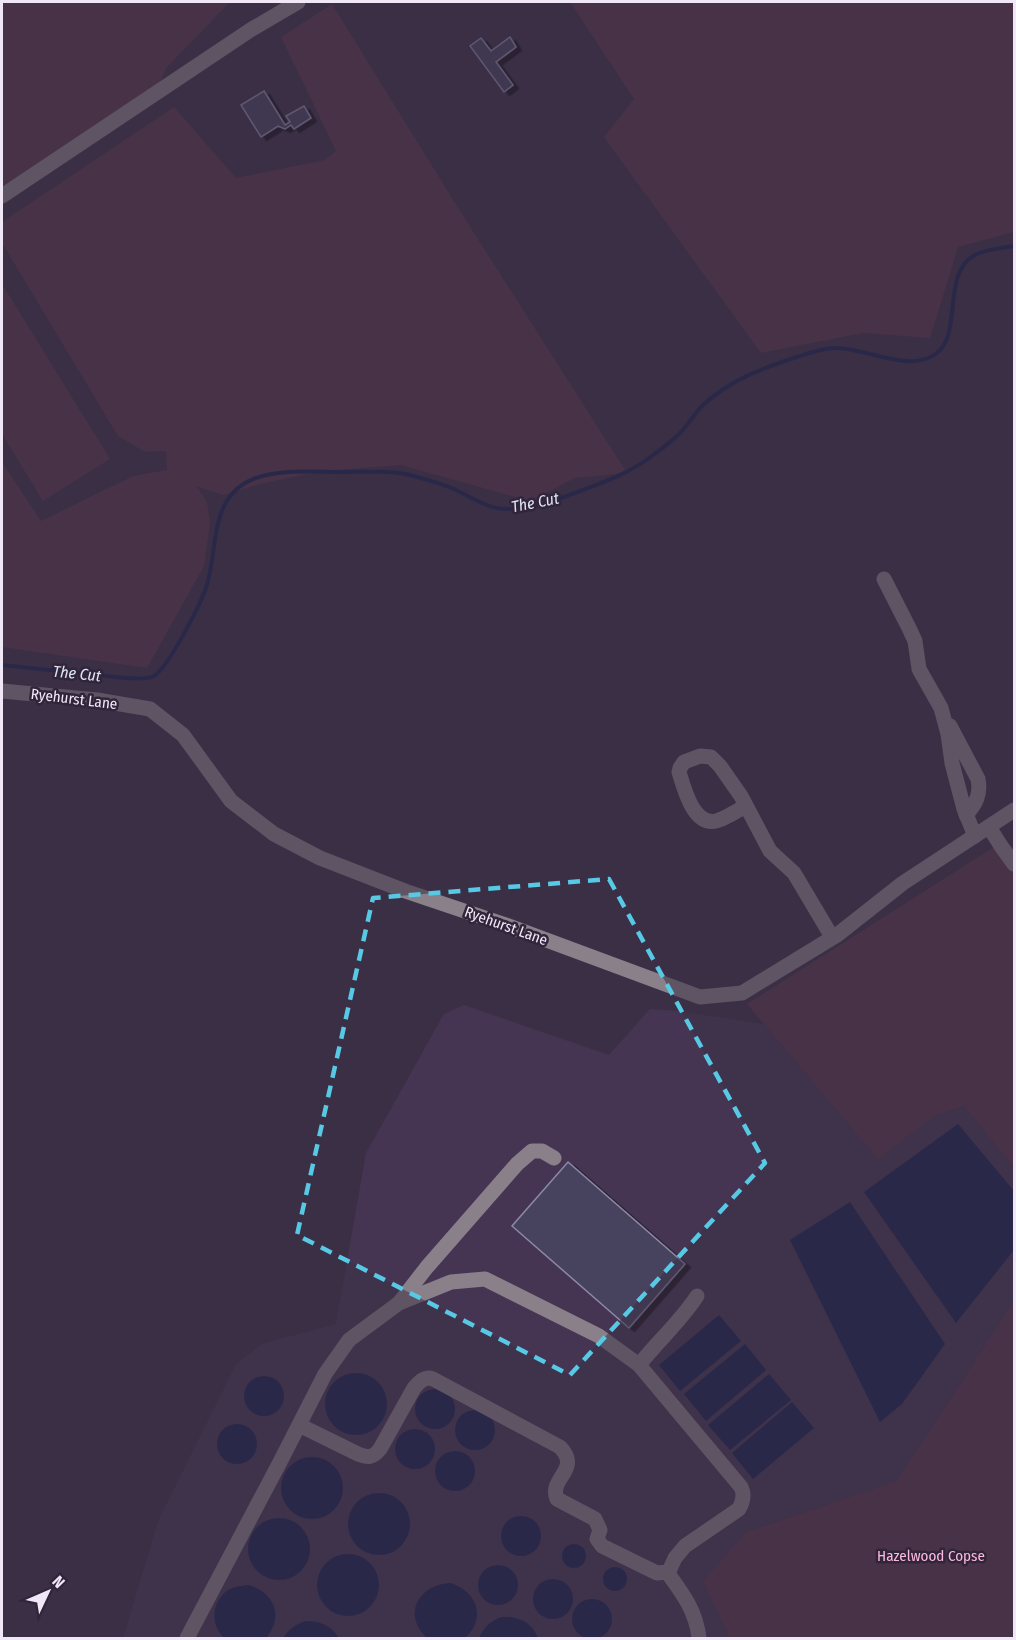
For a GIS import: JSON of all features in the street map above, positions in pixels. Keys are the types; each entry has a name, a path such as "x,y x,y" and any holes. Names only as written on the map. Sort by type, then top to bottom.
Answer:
{"street":[{"path":"2,196 252,29 298,2"},
{"path":"884,579 915,641 919,669 944,716 952,763 966,815 975,836"},
{"name":"Ryehurst Lane","path":"2,691 97,700 150,709 183,735 231,801 274,834 320,858 405,891 503,924 700,997 742,993 832,937 885,895 1014,810"},
{"path":"944,716 961,744 980,786 977,800 966,815"},
{"path":"746,806 716,821 707,821 696,814 691,806 679,772 680,768 684,762 694,758 711,757 729,776 746,806 770,851 794,873 832,937"},
{"path":"989,827 1014,864"},
{"path":"399,1303 427,1267 517,1164 532,1151 542,1151 554,1158"},
{"path":"187,1638 325,1374 349,1340 399,1303 451,1282 485,1279 599,1336 639,1365 743,1491 743,1498 739,1509 685,1546 667,1572 657,1573 602,1546 597,1539 600,1530 595,1519 557,1499 556,1488 569,1460 560,1447 433,1379 423,1380 414,1388 380,1449 371,1457 358,1454 299,1425"},
{"path":"639,1365 685,1314 697,1296"},
{"path":"667,1572 694,1613 699,1638"}],"highlighted area":[{"path":"609,879 765,1163 570,1375 297,1235 373,898"}],"shaded area":[{"path":"464,1005 609,1055 650,1009 764,1024 878,1158 936,1115 964,1106 1014,1168 1014,1301 896,1481 746,1532 704,1581 731,1638 123,1638 158,1521 236,1364 264,1343 336,1324 366,1153 444,1014"}],"green space":[{"path":"2,2 230,2 167,67 159,84 2,188"},
{"path":"570,2 1014,2 1014,232 958,247 930,338 863,333 761,353 604,137 634,99"},
{"path":"332,4 455,203 627,473 575,478 530,501 401,465 322,471 260,484 223,495 196,486 207,502 210,523 204,566 147,668 2,647 2,462 41,521 133,476 167,470 166,451 145,452 118,436 2,243 2,222 174,107 236,178 325,160 336,151 281,37"},
{"path":"2,284 110,459 43,501 2,434"},
{"path":"997,845 1014,868 1014,1168 964,1106 936,1115 878,1159 747,1004"},
{"name":"Hazelwood Copse","path":"1014,1301 1014,1638 730,1638 703,1581 746,1532 896,1481"}],"water":[{"path":"958,1124 1014,1191 1014,1250 956,1323 864,1192"},
{"path":"850,1202 945,1344 902,1404 880,1422 790,1240"},
{"path":"719,1315 741,1341 680,1391 659,1365"},
{"path":"745,1344 766,1370 706,1421 684,1394"},
{"path":"356,1373 373,1378 378,1382 382,1387 387,1404 382,1421 378,1426 373,1430 356,1435 339,1430 334,1426 330,1421 325,1404 330,1387 334,1382 339,1378"},
{"path":"769,1374 791,1400 730,1450 708,1425"},
{"path":"264,1376 278,1382 284,1396 278,1410 264,1416 250,1410 244,1396 250,1382"},
{"path":"435,1389 449,1395 455,1409 449,1423 435,1429 421,1423 415,1409 421,1395"},
{"path":"792,1402 814,1428 753,1479 732,1453"},
{"path":"475,1410 489,1416 495,1430 489,1444 475,1450 461,1444 455,1430 461,1416"},
{"path":"237,1424 251,1430 257,1444 251,1458 237,1464 223,1458 217,1444 223,1430"},
{"path":"415,1429 429,1435 435,1449 429,1463 415,1469 401,1463 395,1449 401,1435"},
{"path":"455,1451 469,1457 475,1471 469,1485 455,1491 441,1485 435,1471 441,1457"},
{"path":"312,1457 329,1462 334,1466 338,1471 343,1488 338,1505 334,1510 329,1514 312,1519 295,1514 290,1510 286,1505 281,1488 286,1471 290,1466 295,1462"},
{"path":"379,1493 396,1498 401,1502 405,1507 410,1524 405,1541 401,1546 396,1550 379,1555 362,1550 357,1546 353,1541 348,1524 353,1507 357,1502 362,1498"},
{"path":"521,1516 535,1522 541,1536 535,1550 521,1556 507,1550 501,1536 507,1522"},
{"path":"279,1518 296,1523 301,1527 305,1532 310,1549 305,1566 301,1571 296,1575 279,1580 262,1575 257,1571 253,1566 248,1549 253,1532 257,1527 262,1523"},
{"path":"574,1544 583,1547 586,1556 583,1565 574,1568 565,1565 562,1556 565,1547"},
{"path":"348,1554 365,1559 370,1563 374,1568 379,1585 374,1602 370,1607 365,1611 348,1616 331,1611 326,1607 322,1602 317,1585 322,1568 326,1563 331,1559"},
{"path":"498,1565 512,1571 518,1585 512,1599 498,1605 484,1599 478,1585 484,1571"},
{"path":"615,1567 624,1570 627,1579 624,1588 615,1591 606,1588 603,1579 606,1570"},
{"path":"553,1579 567,1585 573,1599 567,1613 553,1619 539,1613 533,1599 539,1585"},
{"path":"450,1583 467,1592 472,1599 476,1606 476,1622 465,1638 427,1638 419,1629 416,1620 417,1603 429,1589"},
{"path":"249,1585 271,1600 275,1614 272,1630 266,1638 224,1638 216,1626 216,1605 224,1593 230,1589"},
{"path":"592,1599 606,1605 612,1619 606,1633 592,1639 578,1633 572,1619 578,1605"},
{"path":"502,1617 524,1621 538,1638 479,1638 488,1625"},
{"path":"305,1621 325,1625 339,1638 283,1638 292,1628"}],"building":[{"path":"510,37 516,47 496,62 513,85 504,92 470,46 481,38 491,51"},
{"path":"264,91 285,125 290,122 286,116 304,106 311,118 294,129 291,125 285,129 278,126 261,137 241,105"},
{"path":"568,1162 685,1264 629,1328 512,1226"}],"waterway":[{"name":"The Cut","path":"2,665 125,678 154,676 175,649 203,596 210,574 216,530 225,503 233,492 255,478 292,472 393,472 443,485 496,508 522,508 551,502 627,472 644,462 676,437 711,398 746,376 771,366 811,352 831,348 848,349 902,361 926,359 937,353 945,343 949,331 958,275 965,264 979,253 1014,246"}]}
